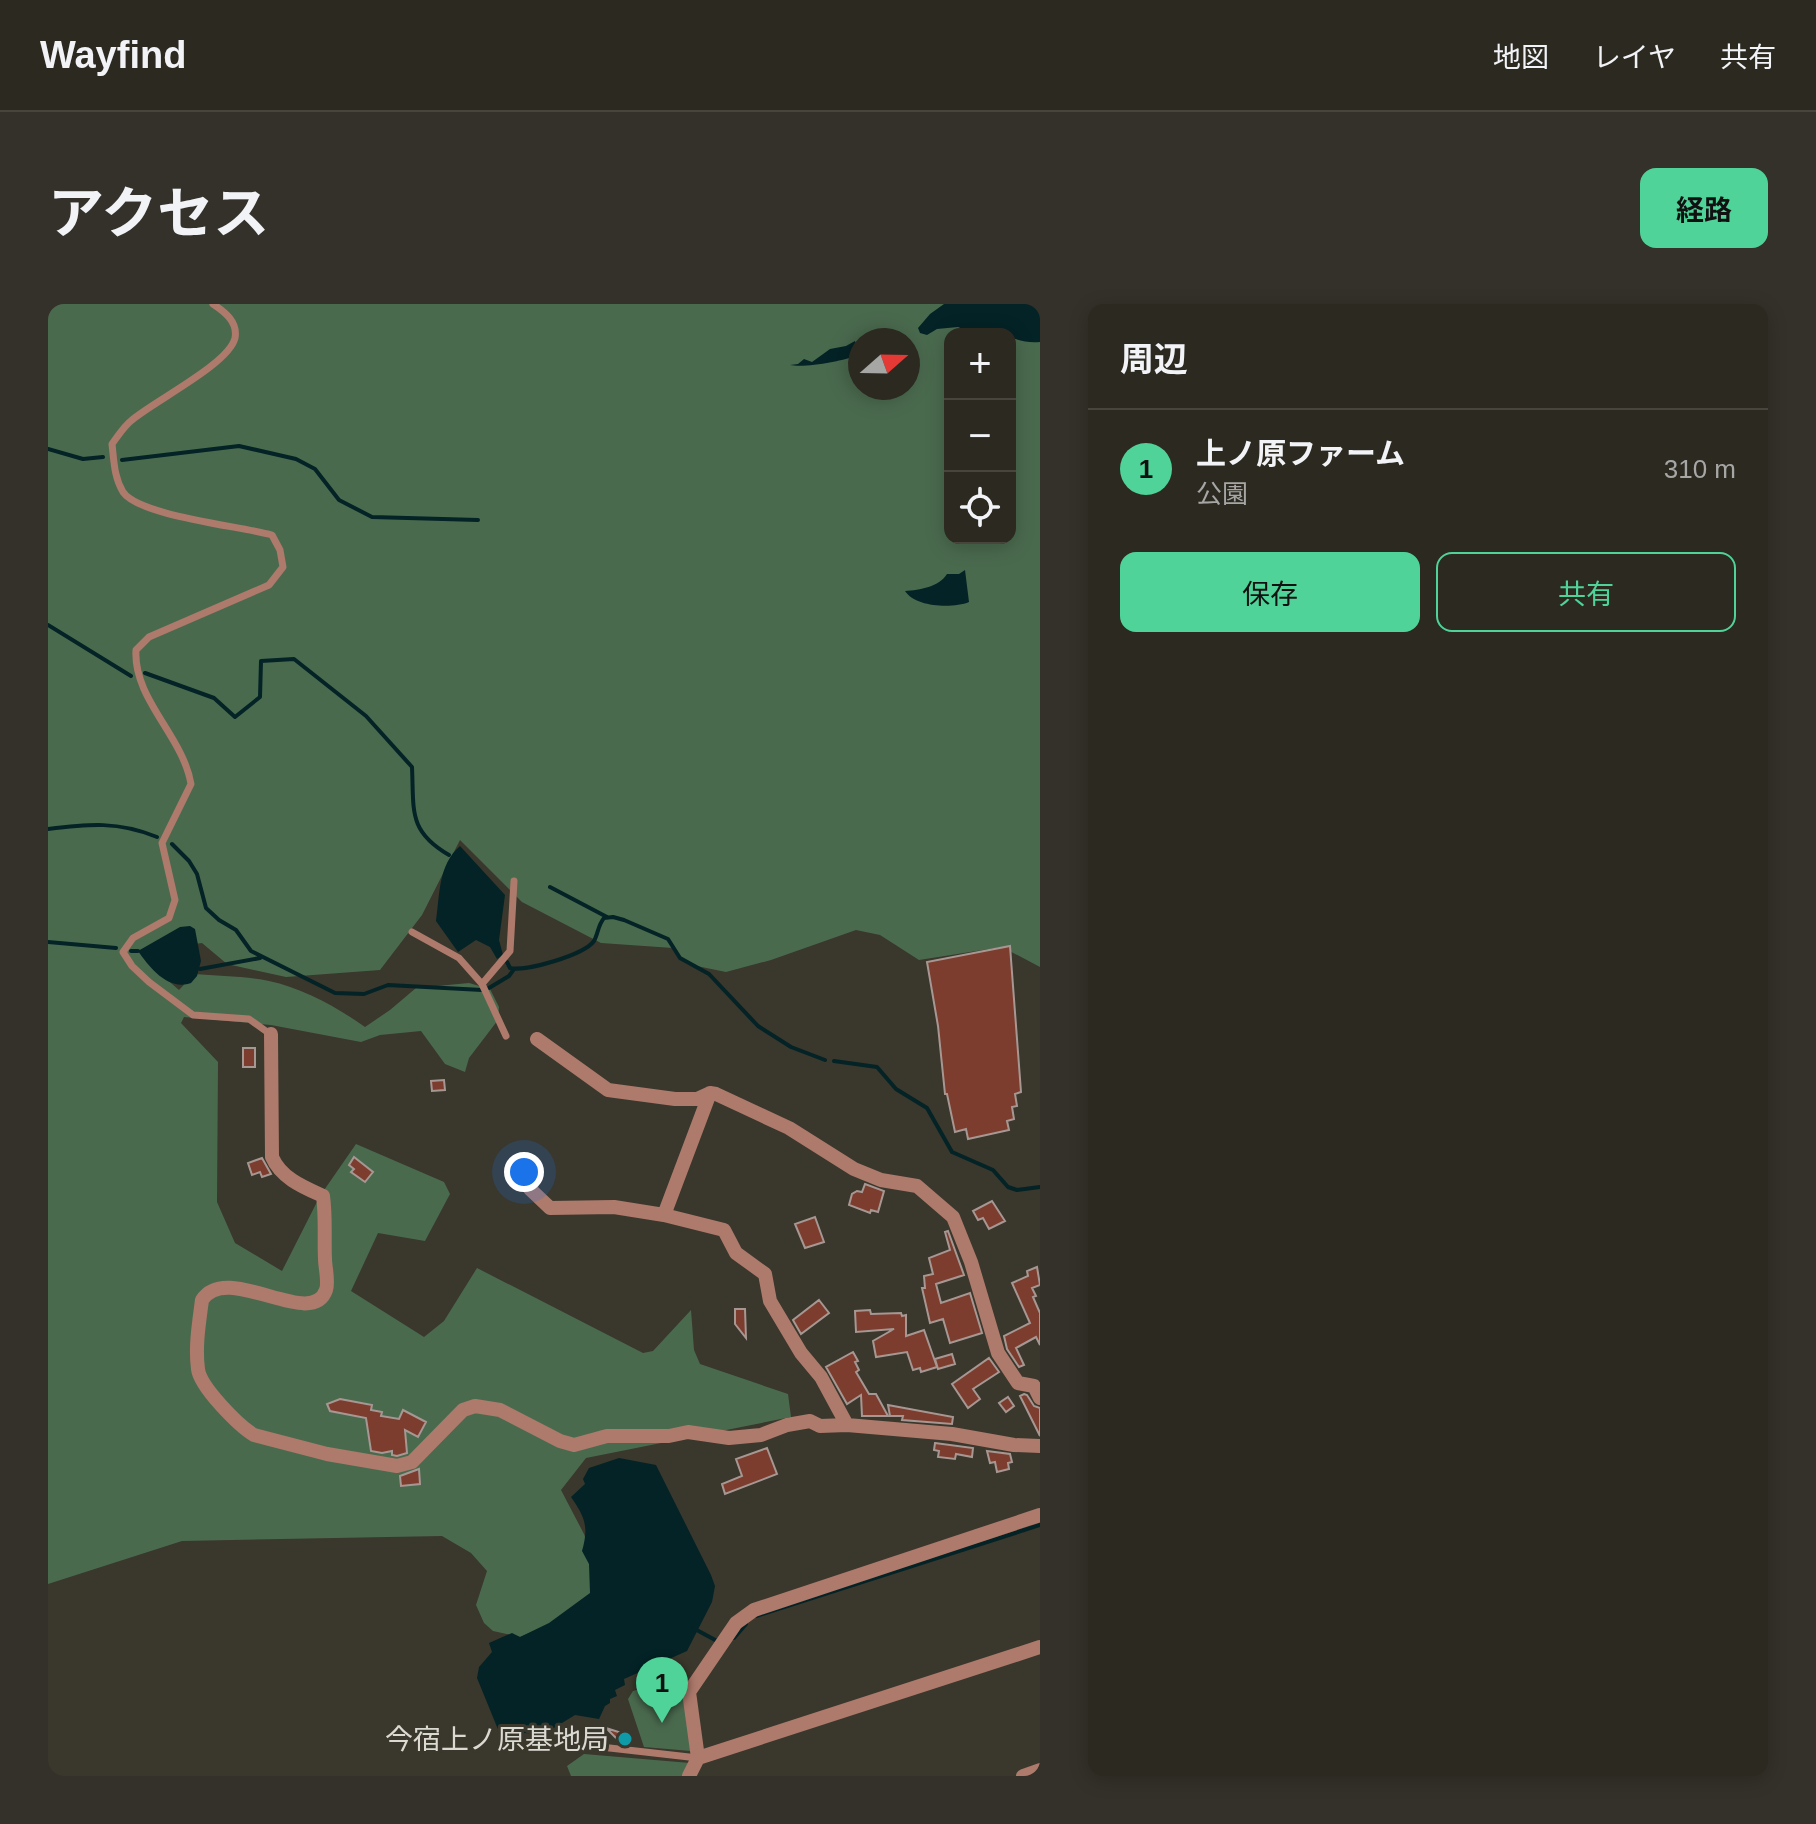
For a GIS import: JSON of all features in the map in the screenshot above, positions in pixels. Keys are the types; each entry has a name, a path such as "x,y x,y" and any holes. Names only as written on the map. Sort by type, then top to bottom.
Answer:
{"street":[{"path":"271,1034 272,1157 276,1167 290,1180 323,1196 326,1290 318,1300 305,1305 250,1290 217,1287 207,1292 202,1300 198,1373 215,1397 254,1435 327,1454 397,1466 412,1462 463,1410 475,1406 500,1410 574,1445 607,1436 669,1436 688,1432 729,1438 761,1435 787,1425 810,1421 820,1426 847,1425 952,1434 1014,1445 1040,1446"},
{"path":"537,1039 608,1090 675,1099 697,1099 710,1093 789,1128 854,1169 881,1180 917,1186 953,1217 971,1262 998,1353 1018,1383 1034,1386 1040,1398"},
{"path":"664,1215 710,1093"},
{"path":"530,1189 550,1208 614,1207 664,1215 724,1230 736,1253 765,1274 770,1301 801,1353 821,1377 847,1425"},
{"path":"689,1776 698,1758 689,1692 736,1623 754,1610 1040,1515"},
{"path":"698,1758 1040,1647"},
{"path":"1023,1776 1040,1770"}],"lane":[{"path":"213,304 230,316 236,334 231,348 131,421 112,444 115,476 125,495 147,509 272,535 280,550 283,567 269,585 149,637 136,650 135,665 139,677 174,738 191,784 162,843 175,900 169,918 133,938 123,952 149,982 193,1015 249,1019 271,1034"},
{"path":"482,984 510,951 514,881"},
{"path":"412,932 459,958 482,984 506,1036"},
{"path":"592,1746 698,1758"}],"green space":[{"path":"48,304 972,304 1040,330 1040,967 1002,947 919,960 880,935 856,930 771,960 726,972 687,964 673,948 601,943 522,902 460,840 422,915 380,970 286,977 227,964 202,943 179,946 157,971 179,990 194,974 251,978 281,984 319,999 365,1027 416,988 469,983 490,989 499,1007 498,1020 469,1058 465,1072 445,1064 421,1031 380,1035 361,1042 271,1025 184,1017 181,1023 218,1062 217,1202 235,1243 282,1271 320,1196 356,1144 444,1182 450,1194 425,1241 378,1233 351,1291 424,1337 444,1321 477,1268 643,1353 653,1351 691,1310 694,1350 700,1364 788,1394 791,1417 586,1458 561,1490 584,1534 595,1567 592,1594 548,1625 520,1637 493,1631 484,1623 476,1605 487,1571 471,1553 442,1536 182,1541 48,1584"},
{"path":"665,1681 685,1688 691,1751 644,1747 628,1699 633,1691"},
{"path":"584,1754 690,1763 684,1776 571,1776 567,1766"}],"water":[{"path":"944,304 1040,304 1040,342 1016,340 1016,328 958,327 937,329 927,335 920,333 918,328"},
{"path":"846,346 848,359 805,366 790,365 804,359 812,362 830,349"},
{"path":"965,570 969,602 934,605 917,600 905,591 929,587 947,574 959,574"},
{"path":"460,846 505,895 499,940 503,955 497,959 490,947 476,940 458,952 436,921 444,871"},
{"path":"180,927 195,929 201,961 197,976 191,983 175,984 154,971 138,951"},
{"path":"619,1458 656,1465 711,1575 715,1586 712,1602 687,1651 624,1679 625,1685 615,1690 617,1696 610,1699 599,1719 575,1715 544,1734 515,1735 504,1744 477,1678 479,1667 492,1652 489,1643 512,1633 520,1637 549,1623 590,1593 589,1564 582,1551 584,1522 571,1497 585,1484 583,1479 589,1468"}],"building":[{"path":"1010,946 1021,1092 1015,1094 1017,1106 1012,1107 1014,1119 1007,1121 1009,1130 968,1139 966,1129 955,1132 945,1094 927,962"},
{"path":"243,1048 255,1048 255,1067 243,1067"},
{"path":"444,1080 445,1090 432,1091 431,1081"},
{"path":"354,1157 373,1172 365,1182 351,1172 354,1169 349,1165"},
{"path":"262,1158 271,1174 262,1177 260,1172 252,1175 248,1163"},
{"path":"865,1184 884,1191 878,1212 871,1210 870,1213 849,1205 852,1194 862,1192"},
{"path":"992,1201 1005,1221 989,1229 983,1218 978,1220 973,1211"},
{"path":"815,1217 824,1242 805,1248 795,1224"},
{"path":"948,1231 964,1275 936,1284 941,1303 970,1293 982,1333 950,1343 943,1319 930,1323 922,1288 925,1288 924,1276 933,1274 929,1258 950,1250 945,1232"},
{"path":"1037,1267 1040,1285 1032,1288 1040,1313 1040,1345 1036,1337 1016,1348 1024,1365 1019,1367 1007,1349 1004,1336 1030,1323 1012,1283 1028,1276 1027,1271"},
{"path":"819,1300 829,1313 801,1334 793,1320"},
{"path":"735,1309 745,1309 746,1338 735,1324"},
{"path":"870,1310 871,1314 906,1315 906,1336 924,1330 937,1367 921,1372 920,1368 913,1370 907,1352 876,1357 873,1341 894,1329 856,1332 855,1311"},
{"path":"853,1352 858,1361 855,1362 859,1370 856,1372 869,1394 876,1394 888,1416 862,1416 861,1395 847,1404 826,1367"},
{"path":"952,1354 955,1364 938,1369 935,1359"},
{"path":"989,1358 999,1372 973,1389 980,1399 968,1408 952,1384"},
{"path":"1024,1394 1034,1406 1040,1408 1040,1436 1020,1396"},
{"path":"1008,1397 1014,1406 1006,1412 999,1403"},
{"path":"340,1399 372,1405 371,1410 382,1412 381,1416 399,1419 403,1410 426,1422 418,1437 405,1430 407,1453 397,1456 392,1455 392,1451 371,1451 366,1418 330,1411 327,1404"},
{"path":"888,1405 953,1417 952,1424 902,1420 903,1416 890,1416"},
{"path":"935,1443 973,1448 972,1457 956,1454 955,1459 938,1457 939,1451 934,1450"},
{"path":"767,1448 777,1474 725,1494 722,1484 742,1476 736,1459"},
{"path":"987,1451 1010,1454 1012,1462 1008,1463 1009,1469 997,1472 995,1462 990,1463"},
{"path":"419,1469 420,1484 401,1486 400,1476"},
{"path":"606,1728 628,1735 630,1743 621,1743"}],"waterway":[{"path":"122,460 239,446 296,459 315,469 339,500 372,517 478,520"},
{"path":"48,449 83,459 103,457"},
{"path":"48,625 131,676"},
{"path":"145,673 214,698 235,717 260,697 261,661 294,659 366,716 412,767 414,808 420,828 426,837 449,855"},
{"path":"48,829 103,825 129,828 157,837"},
{"path":"172,844 197,874 206,908 236,930 251,951 335,993 364,994 388,985 482,990"},
{"path":"550,887 607,917"},
{"path":"507,962 510,968 518,969 567,957 594,941 604,918 624,920 668,939 680,958 709,974 758,1026 791,1047 825,1060"},
{"path":"48,942 116,948"},
{"path":"131,951 138,951"},
{"path":"200,969 260,958"},
{"path":"489,988 509,976 514,969"},
{"path":"834,1061 877,1067 896,1089 927,1108 952,1152 993,1170 1008,1187 1017,1190 1040,1187"},
{"path":"756,1616 1040,1525"},
{"path":"734,1638 746,1624"},
{"path":"693,1628 717,1641"}],"place":[{"name":"上ノ原ファーム","path":"662,1723"},
{"name":"今宿上ノ原基地局","path":"625,1739"}]}
